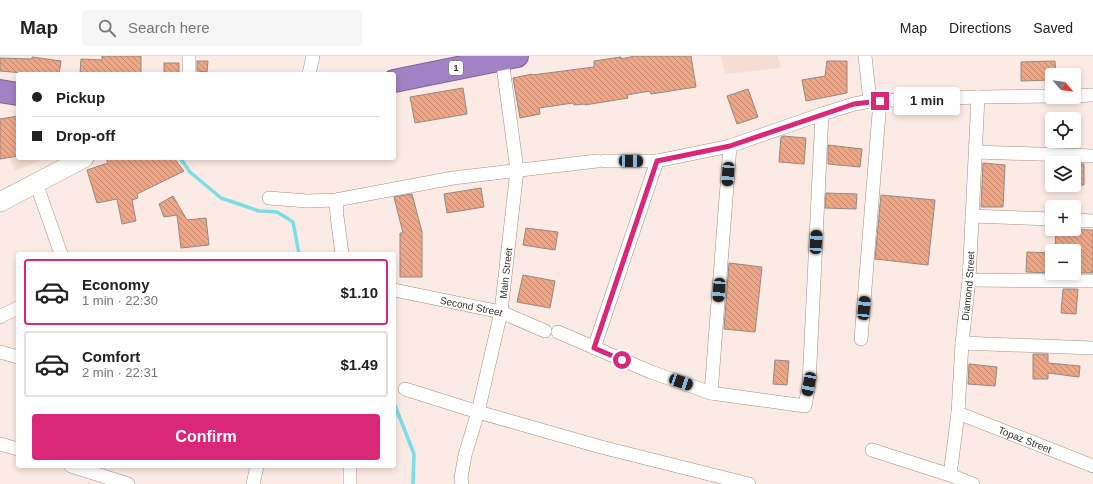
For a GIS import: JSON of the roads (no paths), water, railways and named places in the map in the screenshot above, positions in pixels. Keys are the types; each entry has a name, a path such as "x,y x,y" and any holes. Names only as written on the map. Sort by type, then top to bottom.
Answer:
{"highway":[{"name":"1","path":"396,81 510,58"},
{"path":"0,91 16,94"}],"main road":[{"path":"0,202 80,160"}],"street":[{"path":"189,72 190,56"},
{"path":"309,72 313,56"},
{"path":"861,339 875,101 865,56"},
{"name":"Main Street","path":"462,484 461,478 465,455 478,412 501,312 517,170 510,58"},
{"path":"1081,96 1093,95"},
{"path":"269,198 307,201 336,200 453,178 517,170 600,161 657,161 730,146 854,104 875,101 1045,96"},
{"name":"Diamond Street","path":"950,475 958,412 962,343 969,280 978,97"},
{"name":"Second Street","path":"396,290 501,312 552,331 651,372 711,393 804,406 809,384 822,114"},
{"path":"711,393 730,146"},
{"path":"976,152 1093,156"},
{"path":"594,348 657,161"},
{"path":"36,183 60,252"},
{"path":"336,200 342,252"},
{"path":"972,216 1045,219"},
{"path":"1081,220 1093,221"},
{"path":"969,280 1093,281"},
{"path":"0,318 3,314 16,309"},
{"path":"962,343 1093,348"},
{"path":"0,352 16,356"},
{"path":"405,389 478,412 601,447 749,484"},
{"name":"Topaz Street","path":"958,412 1093,466"},
{"path":"0,444 16,448"},
{"path":"872,450 973,484"},
{"path":"77,468 128,484"},
{"path":"253,484 257,468"},
{"path":"350,468 350,484"}],"waterway":[{"path":"181,160 190,172 221,198 259,211 277,212 293,222 299,252"},
{"path":"396,408 414,454 413,484"}]}
